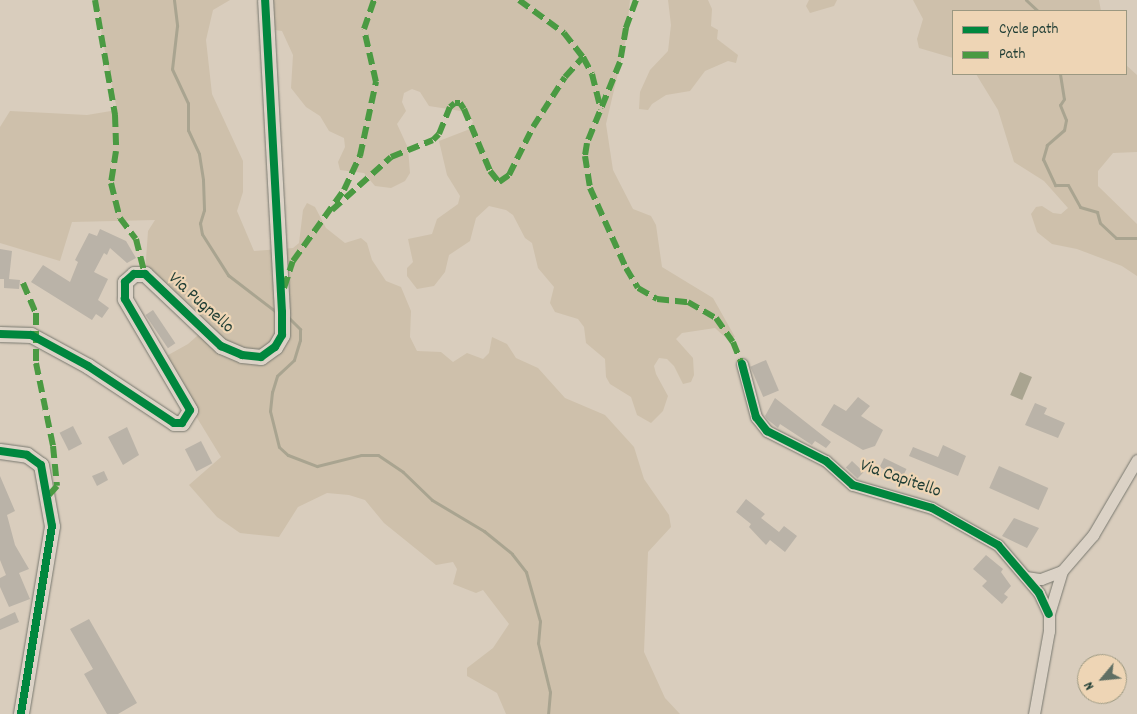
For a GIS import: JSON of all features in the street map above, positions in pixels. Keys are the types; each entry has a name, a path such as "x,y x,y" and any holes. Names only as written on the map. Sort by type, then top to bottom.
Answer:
{"street":[{"name":"Via Pugnello","path":"0,334 31,335 88,366 174,423 182,423 190,410 125,299 125,282 134,274 145,274 221,346 242,355 261,357 275,347 282,334 282,312 265,0"},
{"name":"Via Capitello","path":"742,364 756,417 767,431 826,461 853,485 932,508 998,545 1039,593 1049,614"},
{"path":"0,451 27,455 41,465 52,526 21,714"},
{"name":"Via Capitello","path":"1034,714 1049,631 1049,614 1062,571 1093,535 1137,460"},
{"path":"1026,577 1041,579 1062,571"}],"shaded area":[{"path":"98,0 230,0 213,10 206,40 212,94 243,161 243,192 237,211 254,251 293,248 299,243 303,210 307,203 315,207 326,228 345,243 361,238 367,243 372,260 386,281 401,287 411,311 410,337 417,351 441,352 453,362 467,353 483,359 489,353 492,337 507,344 516,358 538,368 565,398 605,415 634,447 644,479 669,515 671,527 648,552 644,652 665,698 680,714 506,714 497,693 467,676 467,668 493,648 509,624 483,590 476,593 453,584 457,569 453,562 436,565 384,523 365,500 349,495 327,493 298,507 279,537 240,533 217,517 189,485 221,457 161,359 188,344 205,329 145,274 148,231 155,220 72,222 60,261 0,243 0,127 10,111 87,115 117,110 102,37"},
{"path":"266,0 630,0 626,39 606,124 613,170 633,209 651,216 656,225 662,267 713,298 735,337 727,339 715,328 682,333 676,339 693,358 694,375 691,382 683,384 674,366 667,359 659,358 654,366 656,374 668,396 663,411 651,423 637,415 631,397 610,384 606,377 605,359 586,343 584,327 578,319 555,312 550,303 554,287 538,268 532,243 525,238 513,215 506,210 489,206 476,218 470,241 449,255 445,272 434,286 417,289 407,276 407,268 413,262 408,239 432,234 437,219 458,204 460,196 447,175 439,141 470,129 473,121 461,111 429,106 420,92 412,89 404,93 402,102 406,111 397,124 408,148 410,173 405,181 391,188 375,186 364,173 340,170 338,162 345,147 344,138 329,131 320,116 306,107 291,88 293,55 282,31 268,29"},
{"path":"668,0 708,0 712,9 711,26 718,30 717,39 738,55 736,63 728,61 705,71 690,91 666,95 652,104 648,110 639,109 640,92 650,70 668,51 671,25"},
{"path":"809,0 837,0 834,6 810,13 806,6"},
{"path":"913,0 1099,0 1101,10 952,10 952,58 919,48 917,39 923,19"},
{"path":"1127,66 1137,75 1137,152 1113,153 1098,171 1098,186 1137,224 1137,276 1122,266 1077,249 1052,244 1037,232 1031,214 1036,207 1042,206 1053,213 1061,214 1068,208 1044,181 1014,162 998,110 977,75 1127,75"},
{"path":"1020,372 1032,377 1022,400 1010,395"}],"building":[{"path":"100,229 126,241 136,258 127,263 110,248 107,255 104,253 94,272 108,279 98,300 109,308 102,318 96,314 92,320 31,282 43,265 70,282 78,262 75,260 89,233 97,236"},
{"path":"0,249 12,251 9,279 20,280 19,289 4,288 4,279 0,279"},
{"path":"153,310 175,343 168,348 146,315"},
{"path":"766,360 779,390 763,397 750,367"},
{"path":"858,397 870,406 861,416 883,430 875,446 863,450 821,425 834,404 846,411"},
{"path":"775,398 831,442 826,448 815,441 812,445 780,424 778,428 767,419 765,416"},
{"path":"1035,403 1047,408 1044,414 1065,423 1058,438 1025,425"},
{"path":"73,426 82,444 69,451 60,433"},
{"path":"127,427 139,455 123,465 108,437"},
{"path":"201,441 212,463 196,471 185,449"},
{"path":"943,445 966,456 958,476 909,456 913,447 938,457"},
{"path":"884,458 906,469 902,478 880,467"},
{"path":"852,461 864,472 858,478 846,468"},
{"path":"999,466 1048,488 1039,510 989,488"},
{"path":"104,471 108,480 97,486 92,476"},
{"path":"0,476 15,511 7,515 15,545 29,569 19,573 30,599 9,607 0,587 0,578 6,575 0,560"},
{"path":"746,499 765,514 761,518 779,532 784,526 797,536 785,552 770,540 766,545 749,527 751,524 736,512"},
{"path":"1014,518 1039,528 1027,548 1002,536"},
{"path":"986,555 1003,569 1001,572 1011,586 1004,594 1008,597 1002,604 982,586 987,581 973,569"},
{"path":"15,612 19,622 0,630 0,619"},
{"path":"89,619 137,703 118,714 107,714 84,674 93,669 70,629"}],"waterway":[{"path":"174,0 177,26 172,69 188,103 188,130 199,154 203,180 204,210 200,223 202,234 228,275 275,311"},
{"path":"1026,0 1037,10"},
{"path":"1060,75 1064,99 1060,105 1066,120 1064,130 1047,145 1043,159 1055,185 1068,185 1080,207 1097,212 1100,223 1116,238 1137,238"},
{"path":"289,318 300,329 300,340 294,360 277,376 272,392 270,411 279,447 288,455 317,466 361,455 378,455 403,472 432,500 484,531 512,554 526,572 540,621 538,643 550,692 548,714"}],"marked path":[{"path":"95,0 115,115 116,151 111,183 120,218 136,239 145,274"},
{"path":"284,288 293,261 344,190 360,156 376,82 364,29 374,0"},
{"path":"519,0 564,33 583,57"},
{"path":"636,0 626,28 620,62 587,143 585,156 590,188 626,268 638,288 657,299 688,302 716,318 733,342 742,364"},
{"path":"332,210 391,157 433,140 439,134 450,107 455,103 460,103 464,109 490,171 499,182 509,175 533,127 565,77 583,57 592,74 601,109"},
{"path":"23,283 36,313 36,363 53,446 57,486 49,495"}],"cycle path":[{"path":"0,334 31,335 88,366 174,423 182,423 190,410 125,299 125,282 134,274 145,274 221,346 242,355 261,357 275,347 282,335 282,312 265,0"},
{"path":"742,364 756,417 767,431 826,461 853,485 932,508 998,545 1039,593 1049,614"},
{"path":"0,451 27,455 41,465 52,526 21,714"}]}
